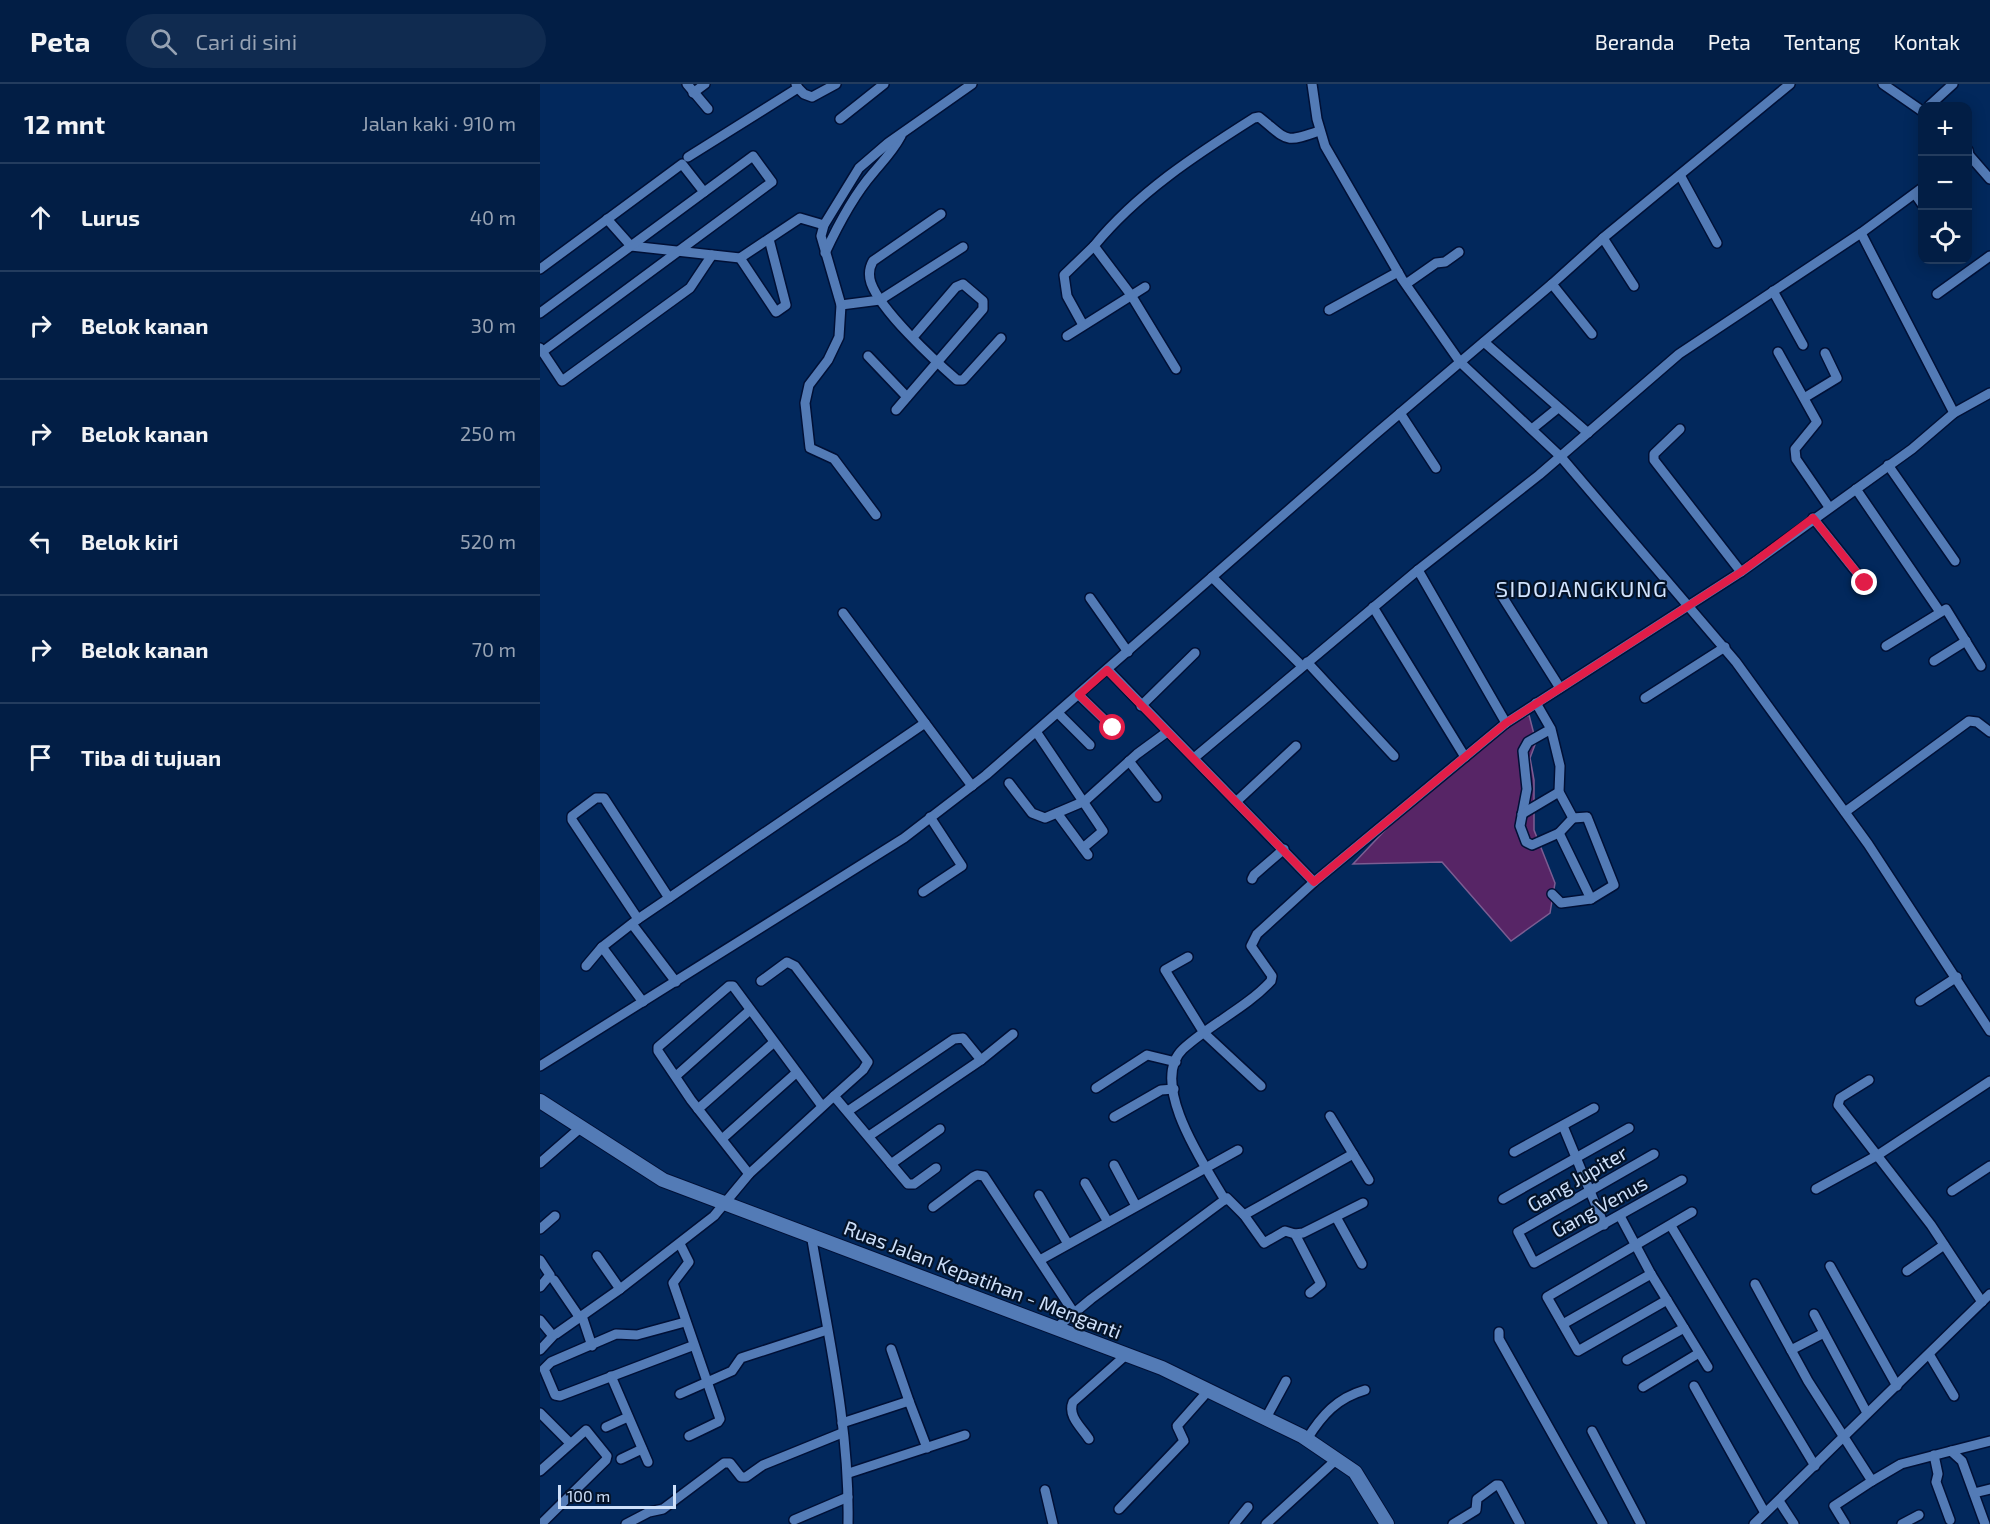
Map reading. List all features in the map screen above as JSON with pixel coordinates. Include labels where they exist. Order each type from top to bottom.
[{"type":"main road","name":"Ruas Jalan Kepatihan - Menganti","points":[[540,1101],[579,1129],[663,1180],[1162,1368],[1266,1418],[1307,1439],[1337,1459],[1361,1480],[1387,1524]]},
{"type":"street","points":[[687,84],[708,109]]},
{"type":"street","points":[[693,93],[705,84]]},
{"type":"street","points":[[687,157],[797,86],[804,94],[812,97],[836,84]]},
{"type":"street","points":[[840,119],[884,84]]},
{"type":"street","points":[[876,515],[834,459],[810,448],[805,403],[809,385],[828,360],[839,337],[841,305],[821,236],[836,201],[845,192],[859,168],[888,143],[902,136],[972,84]]},
{"type":"street","points":[[1312,84],[1319,131],[1325,146],[1398,272],[1460,362],[1561,457],[1725,647],[1845,812],[1990,1030]]},
{"type":"street","points":[[540,1066],[904,838],[972,786],[1037,733],[1212,577],[1552,284],[1603,237],[1790,84]]},
{"type":"street","points":[[1883,84],[1918,108]]},
{"type":"street","points":[[1933,102],[1953,84]]},
{"type":"street","points":[[1083,325],[1067,296],[1064,275],[1094,246],[1118,217],[1173,173],[1254,118],[1259,117],[1282,137],[1289,140],[1319,131]]},
{"type":"street","points":[[825,253],[842,217],[858,197],[872,173],[892,154],[902,136]]},
{"type":"street","points":[[540,313],[753,156],[772,182],[541,350],[562,381],[690,288],[712,255]]},
{"type":"street","points":[[1970,156],[1990,179]]},
{"type":"street","points":[[540,269],[682,164],[704,192]]},
{"type":"street","points":[[1680,175],[1717,243]]},
{"type":"street","points":[[845,192],[858,197]]},
{"type":"street","points":[[1194,758],[1373,607],[1561,457],[1679,354],[1861,233],[1918,192]]},
{"type":"street","points":[[941,214],[873,261],[869,270],[871,283],[880,300],[937,362],[957,380],[963,380],[1001,338]]},
{"type":"street","points":[[607,219],[631,246],[740,258],[800,218],[824,225]]},
{"type":"street","points":[[1861,233],[1954,413]]},
{"type":"street","points":[[1603,237],[1634,286]]},
{"type":"street","points":[[740,258],[776,312],[786,305],[769,239]]},
{"type":"street","points":[[1094,246],[1131,296],[1176,369]]},
{"type":"street","points":[[841,305],[880,300],[963,247]]},
{"type":"street","points":[[1406,284],[1437,263],[1445,262],[1459,252]]},
{"type":"street","points":[[1937,294],[1990,256]]},
{"type":"street","points":[[1972,263],[1975,267]]},
{"type":"street","points":[[1329,310],[1398,272]]},
{"type":"street","points":[[896,410],[982,309],[982,301],[977,294],[963,284],[956,287],[913,337]]},
{"type":"street","points":[[1552,284],[1592,334]]},
{"type":"street","points":[[1067,336],[1144,287]]},
{"type":"street","points":[[1773,291],[1803,345]]},
{"type":"street","points":[[1484,342],[1588,433]]},
{"type":"street","points":[[1778,352],[1817,422],[1795,448],[1795,453],[1829,507]]},
{"type":"street","points":[[1804,398],[1837,378],[1825,353]]},
{"type":"street","points":[[868,356],[907,397]]},
{"type":"street","points":[[1225,1200],[1185,1132],[1175,1103],[1173,1072],[1183,1049],[1271,981],[1272,976],[1251,946],[1253,939],[1314,882],[1506,723],[1741,572],[1856,489],[1954,413],[1990,393]]},
{"type":"street","points":[[1532,429],[1558,408]]},
{"type":"street","points":[[1400,413],[1436,468]]},
{"type":"street","points":[[1680,429],[1654,454],[1654,460],[1741,572]]},
{"type":"street","points":[[1888,465],[1955,561]]},
{"type":"street","points":[[1856,489],[1940,612]]},
{"type":"street","points":[[1813,518],[1865,583]]},
{"type":"street","points":[[1419,570],[1506,723]]},
{"type":"street","points":[[1212,577],[1304,664],[1394,756]]},
{"type":"street","points":[[1500,593],[1560,688]]},
{"type":"street","points":[[1090,598],[1128,652]]},
{"type":"street","points":[[1373,607],[1465,757]]},
{"type":"street","points":[[1886,646],[1946,609],[1981,666]]},
{"type":"street","points":[[843,613],[972,786]]},
{"type":"street","points":[[1934,661],[1966,641]]},
{"type":"street","points":[[1645,698],[1725,647]]},
{"type":"street","points":[[1142,706],[1195,653]]},
{"type":"street","points":[[1107,670],[1314,882]]},
{"type":"street","points":[[1079,695],[1113,728]]},
{"type":"street","points":[[1536,704],[1551,729],[1560,766],[1559,792],[1574,818]]},
{"type":"street","points":[[1058,713],[1090,746]]},
{"type":"street","points":[[1845,812],[1968,721],[1977,722],[1990,732]]},
{"type":"street","points":[[586,966],[602,947],[635,922],[925,723]]},
{"type":"street","points":[[1551,729],[1524,746],[1527,789],[1520,826],[1529,844],[1532,845],[1559,833],[1574,818],[1587,817],[1614,882],[1611,888],[1591,899],[1561,903],[1552,894]]},
{"type":"street","points":[[1009,783],[1037,817],[1045,818],[1082,803],[1129,761],[1167,732]]},
{"type":"street","points":[[1037,733],[1104,833],[1085,852],[1057,813]]},
{"type":"street","points":[[1237,801],[1296,746]]},
{"type":"street","points":[[1129,761],[1156,797]]},
{"type":"street","points":[[1522,814],[1559,792]]},
{"type":"street","points":[[669,898],[604,798],[596,798],[572,816],[572,820],[635,922],[676,982]]},
{"type":"street","points":[[923,892],[962,866],[930,817]]},
{"type":"street","points":[[1559,833],[1591,899]]},
{"type":"street","points":[[1252,879],[1284,849]]},
{"type":"street","points":[[602,947],[643,1002]]},
{"type":"street","points":[[1188,957],[1165,970],[1204,1033],[1262,1086]]},
{"type":"street","points":[[556,1334],[680,1244],[726,1204],[749,1174],[863,1070],[867,1062],[795,966],[787,962],[761,981]]},
{"type":"street","points":[[1920,1001],[1956,977]]},
{"type":"street","points":[[749,1174],[698,1109],[658,1047],[729,986],[737,989],[773,1043],[822,1106]]},
{"type":"street","points":[[676,1077],[750,1010]]},
{"type":"street","points":[[869,1136],[981,1060],[1014,1034]]},
{"type":"street","points":[[848,1111],[954,1039],[963,1038],[981,1060]]},
{"type":"street","points":[[698,1109],[773,1043]]},
{"type":"street","points":[[1096,1088],[1147,1055],[1176,1062]]},
{"type":"street","points":[[722,1139],[796,1073]]},
{"type":"street","points":[[1869,1080],[1840,1098],[1838,1104],[1944,1245],[1982,1302]]},
{"type":"street","points":[[1816,1189],[1878,1155],[1990,1081]]},
{"type":"street","points":[[1114,1117],[1161,1090],[1174,1089]]},
{"type":"street","points":[[834,1096],[910,1185],[936,1168]]},
{"type":"street","points":[[1514,1152],[1594,1108]]},
{"type":"street","points":[[1330,1116],[1369,1179]]},
{"type":"street","points":[[1563,1126],[1604,1225]]},
{"type":"street","points":[[1503,1199],[1629,1128]]},
{"type":"street","points":[[540,1163],[579,1129]]},
{"type":"street","points":[[891,1164],[940,1129]]},
{"type":"street","points":[[1040,1260],[1238,1150]]},
{"type":"street","points":[[1244,1215],[1353,1154]]},
{"type":"street","name":"Gang Jupiter","points":[[1533,1263],[1518,1232],[1653,1154]]},
{"type":"street","points":[[1114,1165],[1136,1206]]},
{"type":"street","points":[[1952,1191],[1990,1166]]},
{"type":"street","points":[[933,1207],[972,1177],[981,1174],[998,1195],[1074,1313]]},
{"type":"street","name":"Gang Venus","points":[[1533,1263],[1682,1180]]},
{"type":"street","points":[[1085,1183],[1108,1222]]},
{"type":"street","points":[[1039,1195],[1068,1244]]},
{"type":"street","points":[[1055,1329],[1225,1200],[1231,1199],[1261,1243],[1285,1231],[1295,1234],[1303,1233],[1363,1203]]},
{"type":"street","points":[[1667,1300],[1578,1351],[1547,1297],[1692,1212]]},
{"type":"street","points":[[540,1229],[555,1216]]},
{"type":"street","points":[[1620,1216],[1651,1274],[1708,1366]]},
{"type":"street","points":[[1336,1217],[1362,1264]]},
{"type":"street","points":[[1671,1226],[1815,1466]]},
{"type":"street","points":[[811,1234],[849,1473],[848,1524]]},
{"type":"street","points":[[1295,1234],[1321,1284],[1310,1293]]},
{"type":"street","points":[[680,1244],[689,1265],[672,1280],[692,1346],[708,1382],[720,1419],[689,1436]]},
{"type":"street","points":[[1907,1271],[1944,1245]]},
{"type":"street","points":[[597,1256],[620,1289]]},
{"type":"street","points":[[540,1260],[550,1275],[540,1287]]},
{"type":"street","points":[[1830,1266],[1897,1386]]},
{"type":"street","points":[[1563,1324],[1651,1274]]},
{"type":"street","points":[[554,1280],[581,1317],[591,1346]]},
{"type":"street","points":[[1755,1284],[1791,1350],[1872,1481]]},
{"type":"street","points":[[1754,1524],[1846,1437],[1867,1413],[1990,1294]]},
{"type":"street","points":[[1814,1314],[1867,1413]]},
{"type":"street","points":[[540,1320],[553,1336],[540,1350]]},
{"type":"street","points":[[685,1322],[637,1335],[616,1334],[544,1367],[555,1395],[560,1396],[692,1346]]},
{"type":"street","points":[[1627,1360],[1684,1328]]},
{"type":"street","points":[[680,1394],[735,1369],[741,1358],[827,1330]]},
{"type":"street","points":[[1499,1332],[1499,1339],[1603,1524]]},
{"type":"street","points":[[1791,1350],[1824,1333]]},
{"type":"street","points":[[891,1349],[927,1448]]},
{"type":"street","points":[[1642,1388],[1698,1353]]},
{"type":"street","points":[[1929,1354],[1954,1396]]},
{"type":"street","points":[[1089,1439],[1071,1413],[1073,1402],[1126,1355]]},
{"type":"street","points":[[611,1376],[648,1462]]},
{"type":"street","points":[[1266,1418],[1286,1381]]},
{"type":"street","points":[[1694,1386],[1766,1513]]},
{"type":"street","points":[[1119,1509],[1184,1441],[1177,1426],[1209,1390]]},
{"type":"street","points":[[1307,1439],[1329,1408],[1365,1390]]},
{"type":"street","points":[[626,1524],[649,1512],[663,1509],[724,1463],[730,1463],[741,1477],[746,1478],[763,1465],[842,1428],[909,1401]]},
{"type":"street","points":[[540,1413],[569,1442]]},
{"type":"street","points":[[606,1427],[628,1417]]},
{"type":"street","points":[[540,1471],[569,1442],[586,1430],[607,1456],[606,1460],[541,1524]]},
{"type":"street","points":[[1592,1431],[1641,1524]]},
{"type":"street","points":[[849,1473],[965,1435]]},
{"type":"street","points":[[1845,1524],[1834,1506],[1901,1464],[1990,1441]]},
{"type":"street","points":[[621,1459],[642,1449]]},
{"type":"street","points":[[1951,1451],[1962,1461],[1985,1524]]},
{"type":"street","points":[[1934,1455],[1938,1474],[1936,1482],[1950,1520]]},
{"type":"street","points":[[1266,1524],[1337,1459]]},
{"type":"street","points":[[1453,1524],[1476,1510],[1477,1499],[1496,1485],[1499,1485],[1520,1524]]},
{"type":"street","points":[[1974,1492],[1990,1489]]},
{"type":"street","points":[[1045,1490],[1053,1524]]},
{"type":"street","points":[[794,1520],[848,1497]]},
{"type":"street","points":[[1779,1501],[1794,1524]]},
{"type":"street","points":[[1234,1524],[1248,1507]]},
{"type":"street","points":[[1902,1524],[1919,1515]]},
{"type":"shaded area","points":[[1529,715],[1536,742],[1530,758],[1534,780],[1534,830],[1555,883],[1550,913],[1511,941],[1442,862],[1353,864],[1409,805],[1494,732]]},
{"type":"district","name":"SIDOJANGKUNG","points":[[1582,588]]},
{"type":"route","points":[[1113,728],[1079,695],[1107,670],[1242,805],[1314,882],[1506,723],[1741,572],[1813,518],[1865,583]]}]
